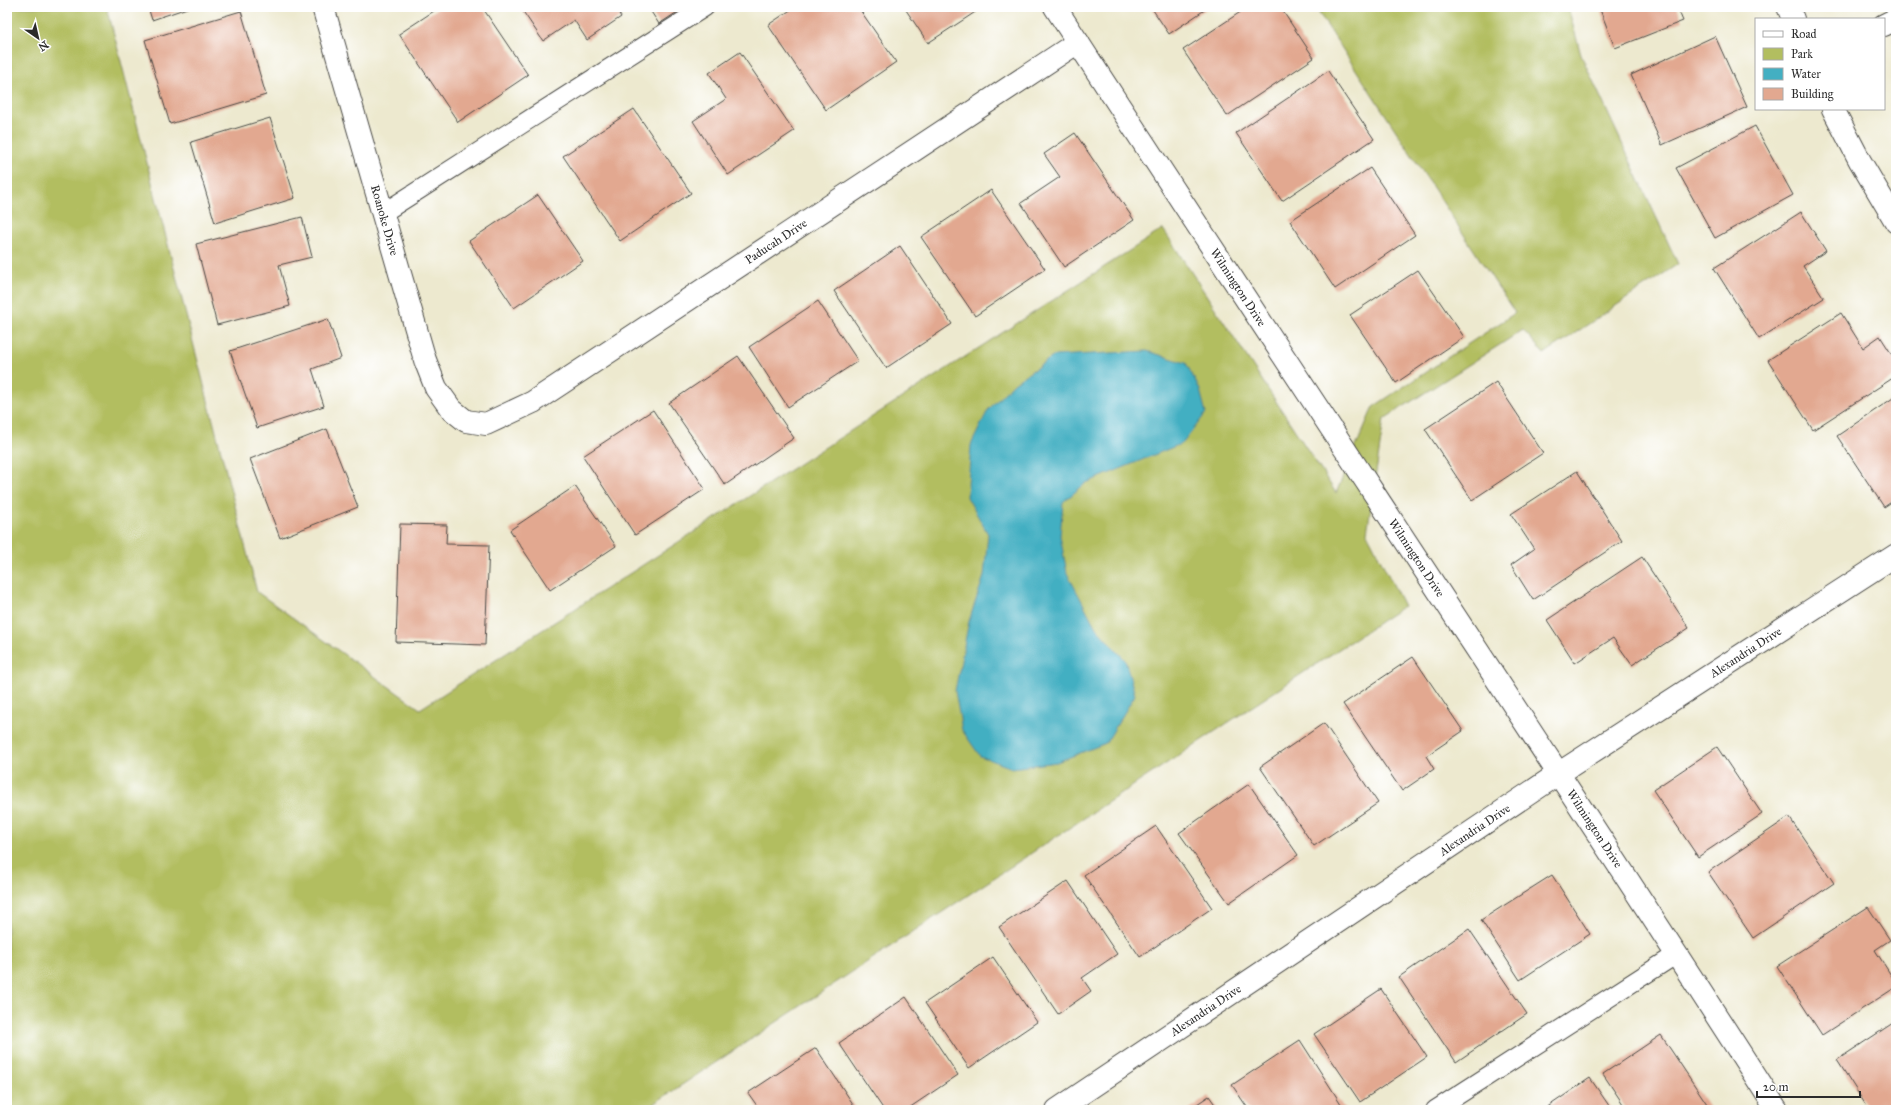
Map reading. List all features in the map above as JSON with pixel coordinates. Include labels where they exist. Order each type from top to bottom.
[{"type":"street","name":"Roanoke Drive","points":[[323,7],[425,360],[436,388],[451,409],[466,422]]},
{"type":"street","name":"Wilmington Drive","points":[[1056,7],[1677,954],[1777,1110]]},
{"type":"street","points":[[1788,7],[1793,18]]},
{"type":"street","points":[[1885,24],[1896,19]]},
{"type":"street","name":"Paducah Drive","points":[[466,422],[486,424],[533,402],[1078,42]]},
{"type":"street","points":[[1834,110],[1860,161],[1896,222]]},
{"type":"street","name":"Alexandria Drive","points":[[1057,1110],[1558,774],[1896,555]]},
{"type":"lane","points":[[383,213],[705,7]]},
{"type":"lane","points":[[1435,1110],[1677,954]]},
{"type":"green space","points":[[7,7],[107,7],[257,592],[420,709],[1163,229],[1336,493],[1373,407],[1515,313],[1315,7],[1568,7],[1581,55],[1678,264],[1544,354],[1523,330],[1384,419],[1367,533],[1404,606],[644,1110],[7,1110]]},
{"type":"water","points":[[1147,351],[1186,363],[1200,390],[1206,413],[1183,443],[1086,483],[1063,502],[1060,536],[1067,573],[1096,628],[1125,660],[1135,695],[1106,743],[1057,762],[1012,768],[980,756],[962,730],[955,691],[969,621],[984,576],[988,534],[967,497],[971,445],[988,410],[1014,383],[1054,356]]},
{"type":"building","points":[[148,7],[190,7],[152,20]]},
{"type":"building","points":[[440,7],[482,7],[528,75],[458,122],[399,34]]},
{"type":"building","points":[[520,7],[615,7],[621,17],[587,40],[574,20],[543,41]]},
{"type":"building","points":[[648,7],[685,7],[659,24]]},
{"type":"building","points":[[795,7],[858,7],[896,62],[826,110],[768,25]]},
{"type":"building","points":[[904,7],[983,7],[928,43]]},
{"type":"building","points":[[1151,7],[1209,7],[1169,34]]},
{"type":"building","points":[[1248,7],[1280,7],[1314,58],[1227,116],[1183,50]]},
{"type":"building","points":[[1599,7],[1677,7],[1683,21],[1615,48]]},
{"type":"building","points":[[241,11],[266,95],[170,124],[145,40]]},
{"type":"building","points":[[1715,36],[1747,107],[1662,145],[1631,75]]},
{"type":"building","points":[[740,52],[794,131],[728,175],[693,121],[726,99],[709,73]]},
{"type":"building","points":[[1328,71],[1374,139],[1282,201],[1236,133]]},
{"type":"building","points":[[634,109],[691,193],[620,241],[563,156]]},
{"type":"building","points":[[270,118],[295,198],[215,223],[191,142]]},
{"type":"building","points":[[1755,126],[1793,195],[1715,238],[1676,168]]},
{"type":"building","points":[[1075,133],[1134,220],[1064,267],[1021,203],[1060,177],[1044,154]]},
{"type":"building","points":[[1370,168],[1415,235],[1335,289],[1290,221]]},
{"type":"building","points":[[991,190],[1045,269],[975,316],[921,237]]},
{"type":"building","points":[[538,195],[583,261],[514,308],[469,241]]},
{"type":"building","points":[[1801,212],[1826,251],[1803,266],[1824,298],[1759,339],[1714,268]]},
{"type":"building","points":[[302,217],[312,257],[279,265],[290,306],[217,325],[196,244]]},
{"type":"building","points":[[900,246],[952,324],[886,368],[834,291]]},
{"type":"building","points":[[1418,270],[1464,337],[1396,383],[1350,315]]},
{"type":"building","points":[[818,301],[858,361],[788,407],[749,347]]},
{"type":"building","points":[[1841,313],[1863,348],[1880,336],[1896,361],[1896,376],[1813,430],[1768,360]]},
{"type":"building","points":[[328,319],[341,358],[312,369],[324,406],[257,428],[230,351]]},
{"type":"building","points":[[738,356],[794,438],[725,485],[669,403]]},
{"type":"building","points":[[1496,382],[1543,453],[1472,500],[1425,429]]},
{"type":"building","points":[[1896,396],[1896,499],[1884,507],[1837,436]]},
{"type":"building","points":[[653,410],[705,489],[635,535],[583,456]]},
{"type":"building","points":[[327,429],[358,507],[280,538],[250,459]]},
{"type":"building","points":[[1577,471],[1622,541],[1533,600],[1511,565],[1534,549],[1511,514]]},
{"type":"building","points":[[575,486],[616,546],[550,590],[510,530]]},
{"type":"building","points":[[400,524],[447,525],[446,544],[489,545],[485,645],[396,642]]},
{"type":"building","points":[[1642,557],[1689,628],[1632,665],[1613,638],[1575,663],[1547,620]]},
{"type":"building","points":[[1413,657],[1463,731],[1426,756],[1434,769],[1402,791],[1343,704]]},
{"type":"building","points":[[1324,723],[1378,803],[1314,846],[1260,767]]},
{"type":"building","points":[[1717,747],[1762,814],[1698,857],[1653,790]]},
{"type":"building","points":[[1249,784],[1298,855],[1229,903],[1179,833]]},
{"type":"building","points":[[1789,817],[1834,883],[1753,938],[1708,872]]},
{"type":"building","points":[[1156,826],[1212,908],[1140,957],[1084,875]]},
{"type":"building","points":[[1552,875],[1590,934],[1520,980],[1481,920]]},
{"type":"building","points":[[1068,881],[1117,954],[1082,978],[1091,991],[1058,1014],[999,927]]},
{"type":"building","points":[[1868,907],[1890,940],[1875,950],[1896,983],[1896,987],[1822,1035],[1777,966]]},
{"type":"building","points":[[1469,929],[1527,1014],[1456,1062],[1399,977]]},
{"type":"building","points":[[993,957],[1037,1022],[969,1068],[925,1003]]},
{"type":"building","points":[[1381,989],[1427,1057],[1360,1102],[1314,1034]]},
{"type":"building","points":[[906,997],[958,1075],[906,1110],[884,1110],[839,1043]]},
{"type":"building","points":[[1896,1021],[1896,1110],[1869,1110],[1837,1060]]},
{"type":"building","points":[[1661,1035],[1711,1110],[1627,1110],[1603,1074]]},
{"type":"building","points":[[1300,1040],[1345,1110],[1249,1110],[1232,1085]]},
{"type":"building","points":[[816,1048],[857,1110],[760,1110],[748,1093]]},
{"type":"building","points":[[1590,1078],[1612,1110],[1543,1110]]},
{"type":"building","points":[[1209,1096],[1219,1110],[1188,1110]]}]
